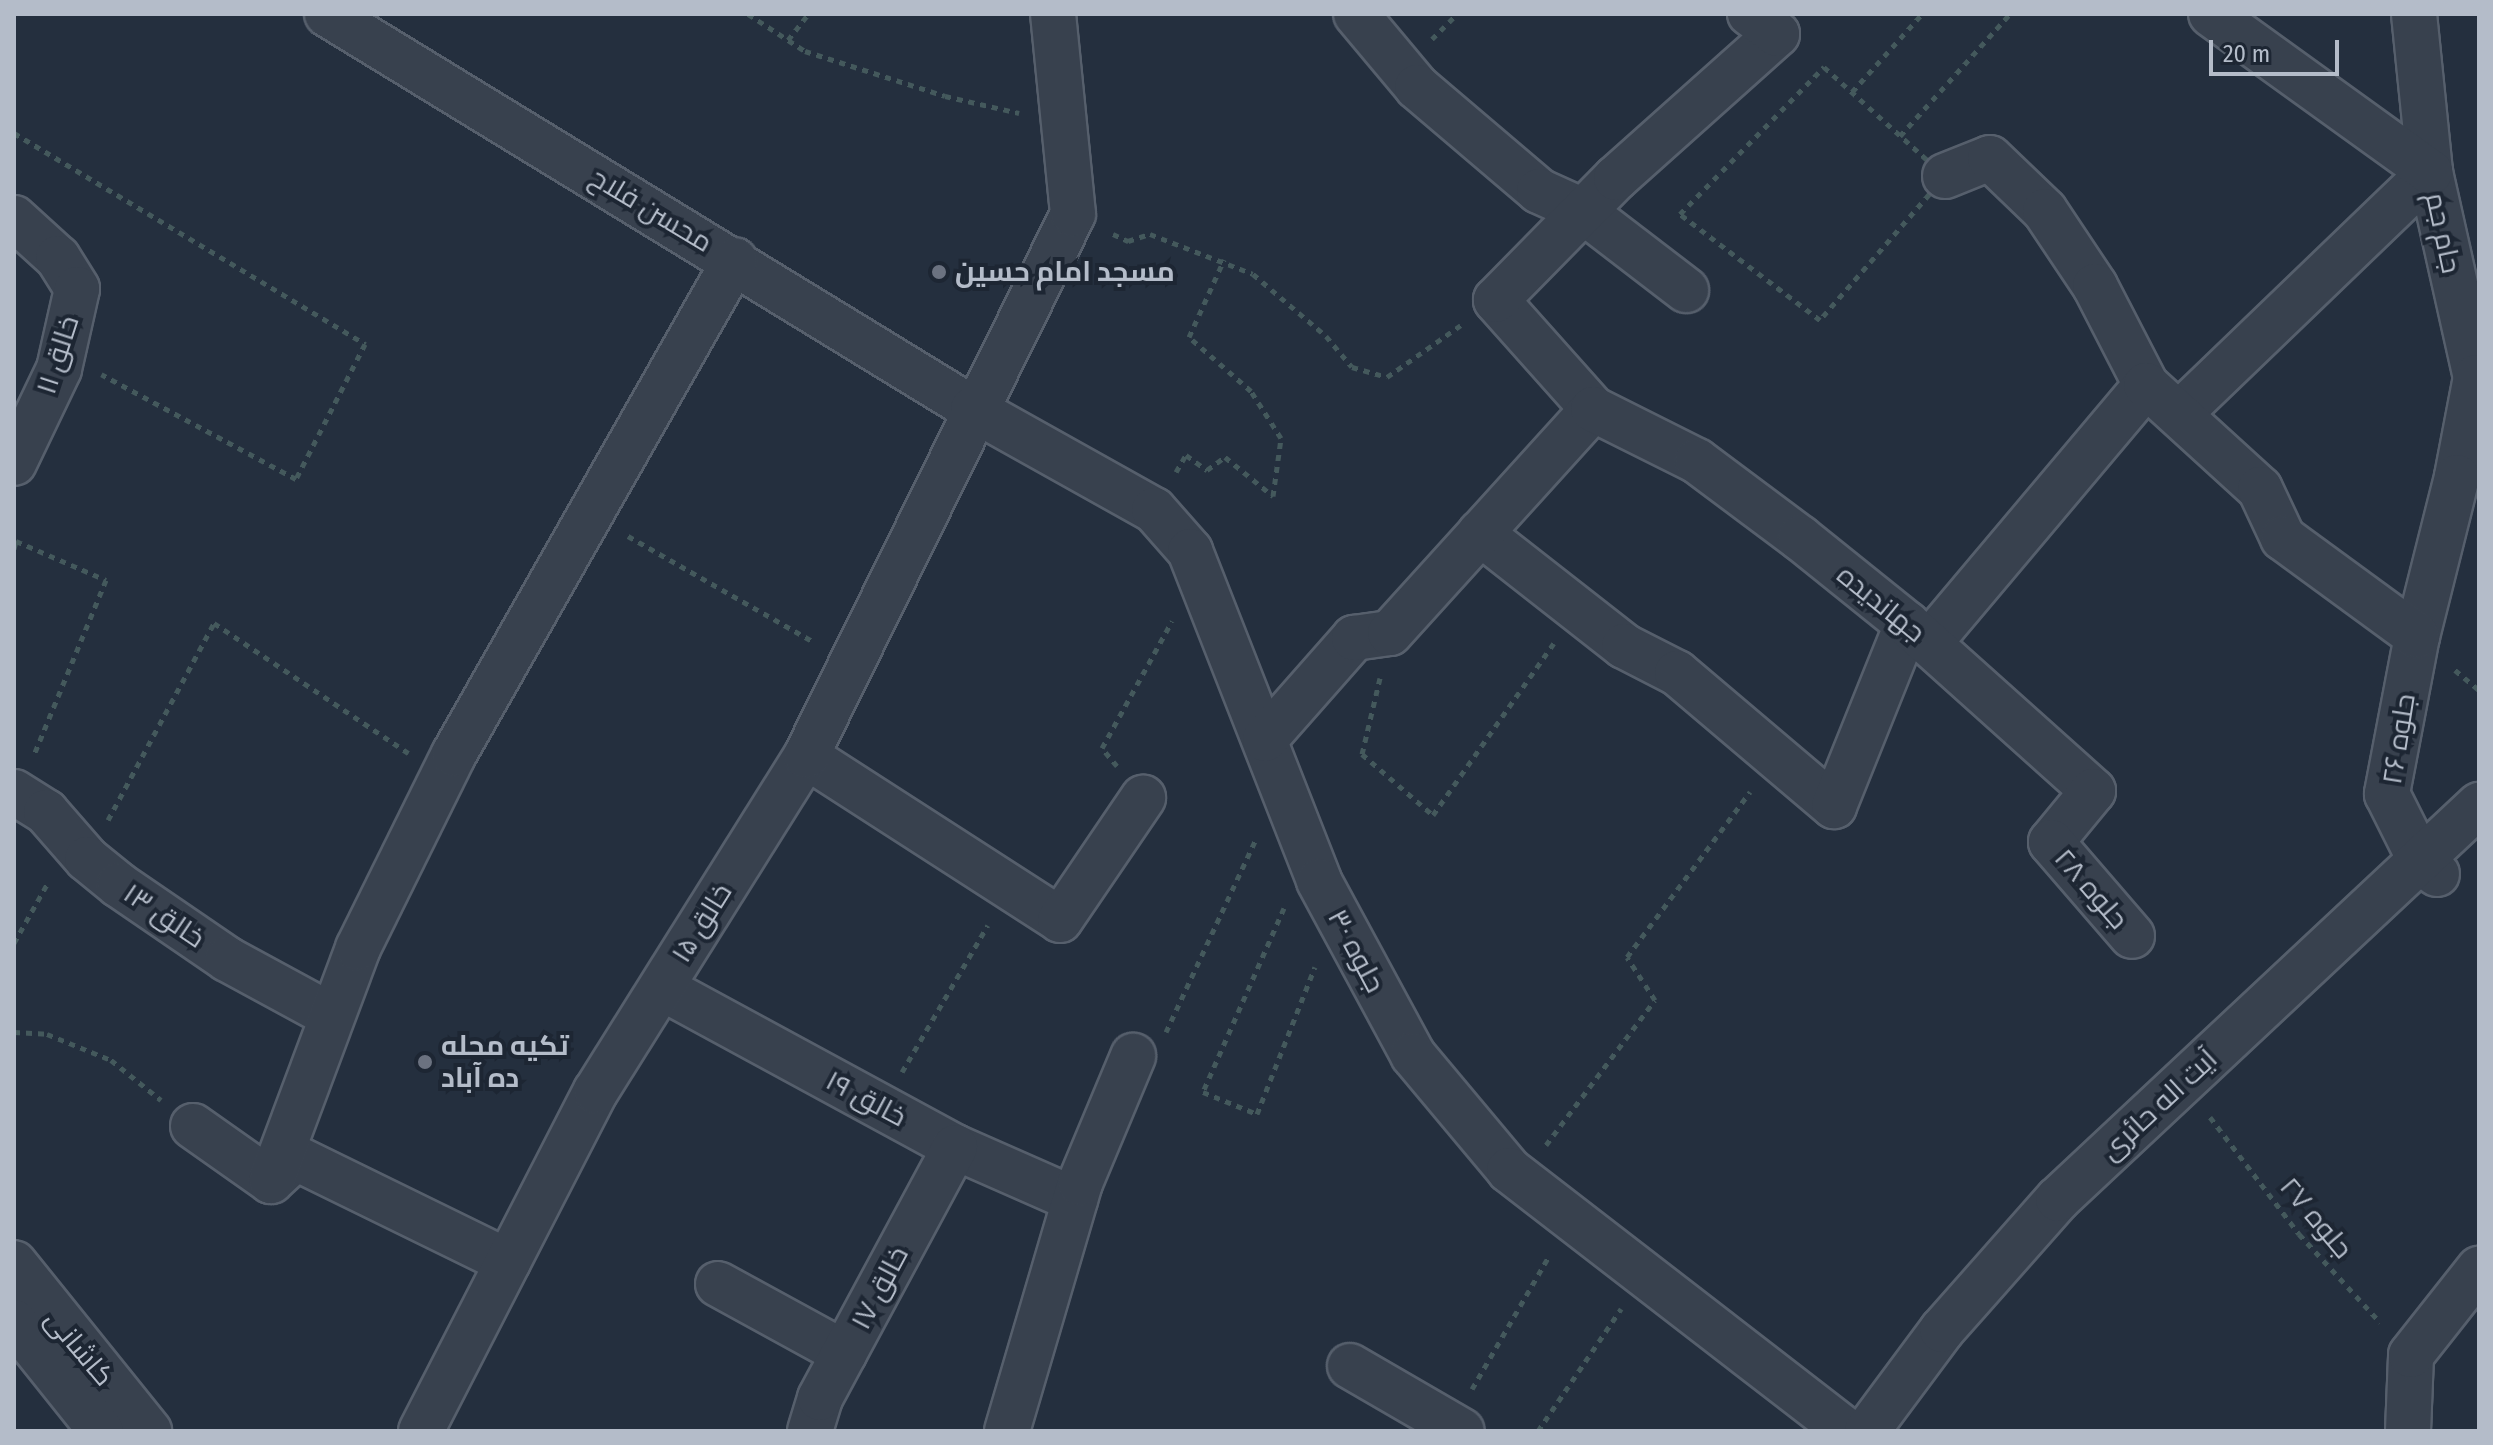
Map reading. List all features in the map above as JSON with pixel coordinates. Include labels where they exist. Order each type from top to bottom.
[{"type":"street","name":"محسن فلاح","points":[[327,14],[735,260],[973,409]]},
{"type":"street","points":[[1053,14],[1061,122],[1073,214]]},
{"type":"street","points":[[1356,14],[1417,87],[1539,191],[1583,211],[1686,290]]},
{"type":"street","points":[[2181,412],[2430,172],[2211,14]]},
{"type":"street","name":"جام جم","points":[[2414,14],[2430,172],[2476,377],[2457,477],[2417,636]]},
{"type":"street","points":[[1496,300],[1763,24]]},
{"type":"street","points":[[1945,176],[1990,158],[2045,211],[2095,286],[2146,385],[2181,412],[2260,489],[2283,538],[2417,636]]},
{"type":"street","name":"خالق ۱۵","points":[[421,1431],[596,1091],[806,756],[854,664],[973,409],[1073,214]]},
{"type":"street","name":"خالق ۱۱","points":[[14,218],[58,258],[77,289],[62,353],[14,463]]},
{"type":"street","points":[[271,1181],[358,948],[443,776],[735,260]]},
{"type":"street","name":"جهاندیده","points":[[1496,300],[1593,409],[1697,461],[1918,633],[2093,791],[2051,842]]},
{"type":"street","points":[[1480,533],[1624,646],[1677,673],[1834,806],[1918,633],[2146,385]]},
{"type":"street","name":"جلوه ۳۰","points":[[973,409],[1154,510],[1190,551],[1308,854],[1336,914],[1413,1055],[1521,1179],[1847,1431]]},
{"type":"street","points":[[1265,739],[1354,638],[1390,633],[1593,409]]},
{"type":"street","name":"جلوه ۲۶","points":[[2417,636],[2387,794],[2429,868]]},
{"type":"street","points":[[806,756],[1011,885],[1060,920],[1143,798]]},
{"type":"street","name":"خالق ۱۳","points":[[16,793],[80,849],[227,959],[332,1016]]},
{"type":"street","name":"آیت اله حائری","points":[[1893,1431],[1963,1339],[2082,1206],[2197,1100],[2429,868],[2479,805]]},
{"type":"street","name":"آیت اله حائری","points":[[1867,1431],[1942,1330],[2058,1199],[2429,868],[2479,835]]},
{"type":"street","name":"جلوه ۲۸","points":[[2051,842],[2132,936]]},
{"type":"street","name":"خالق ۱۹","points":[[662,988],[955,1147],[1077,1192]]},
{"type":"street","points":[[1007,1431],[1077,1192],[1133,1056]]},
{"type":"street","points":[[193,1126],[271,1181]]},
{"type":"street","name":"خالق ۱۷","points":[[810,1431],[844,1353],[955,1147]]},
{"type":"street","points":[[271,1181],[296,1158],[508,1262]]},
{"type":"street","name":"کاشانی","points":[[14,1263],[149,1431]]},
{"type":"street","points":[[2408,1431],[2411,1355],[2479,1269]]},
{"type":"street","points":[[718,1284],[844,1353]]},
{"type":"street","name":"کاشانی","points":[[14,1322],[101,1431]]},
{"type":"street","points":[[1350,1366],[1457,1428]]},
{"type":"path","points":[[748,14],[805,51],[945,96],[1061,122]]},
{"type":"path","points":[[788,40],[808,14]]},
{"type":"path","points":[[1852,92],[1922,14]]},
{"type":"path","points":[[1900,136],[2010,14]]},
{"type":"path","points":[[1824,67],[1852,92],[1945,176],[1820,320],[1680,214],[1824,67]]},
{"type":"path","points":[[14,133],[365,344],[296,479],[62,353]]},
{"type":"path","points":[[1073,214],[1128,241],[1150,234],[1224,260],[1253,274],[1326,336],[1352,367],[1387,377],[1496,300]]},
{"type":"path","points":[[1154,510],[1186,455],[1207,470],[1225,457],[1273,496],[1281,438],[1251,391],[1189,337],[1224,260]]},
{"type":"path","points":[[589,514],[854,664]]},
{"type":"path","points":[[14,549],[16,541],[106,580],[16,793]]},
{"type":"path","points":[[1143,798],[1102,748],[1118,727],[1141,670],[1166,628],[1203,582]]},
{"type":"path","points":[[1390,633],[1362,754],[1433,815],[1578,610]]},
{"type":"path","points":[[14,943],[80,849],[214,623],[443,776]]},
{"type":"path","points":[[1521,1179],[1655,1000],[1627,957],[1777,756]]},
{"type":"path","points":[[1133,1056],[1154,1057],[1282,785]]},
{"type":"path","points":[[1308,854],[1203,1092],[1257,1114],[1336,914]]},
{"type":"path","points":[[881,1107],[1011,885]]},
{"type":"path","points":[[14,1032],[47,1034],[111,1060],[193,1126]]},
{"type":"path","name":"جلوه ۲۷","points":[[2197,1100],[2299,1234],[2411,1355]]},
{"type":"path","points":[[1457,1428],[1570,1218]]},
{"type":"path","points":[[1538,1431],[1644,1275]]},
{"type":"place","name":"مسجد امام حسین","points":[[939,272]]},
{"type":"place","name":"تکیه محله ده آباد","points":[[425,1062]]}]
